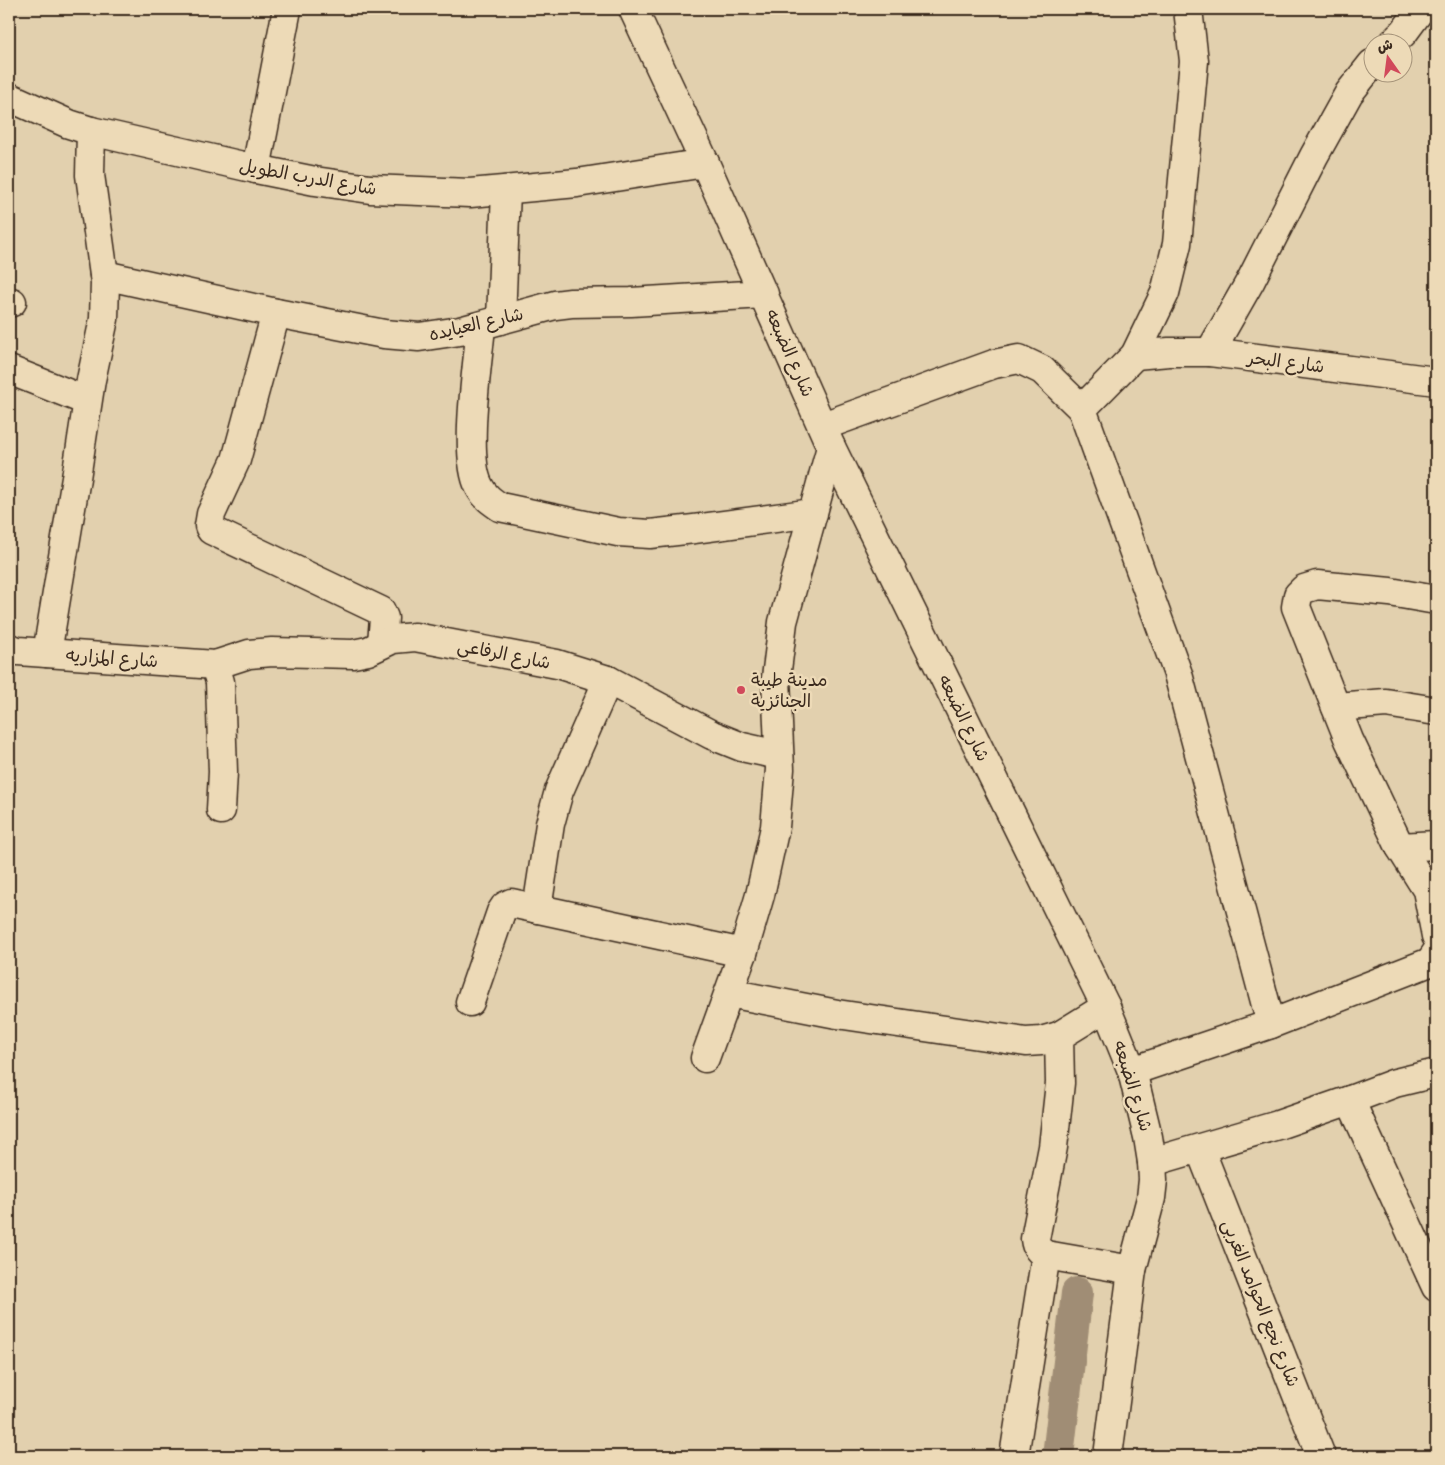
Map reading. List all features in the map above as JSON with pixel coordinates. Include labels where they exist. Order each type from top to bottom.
[{"type":"street","points":[[256,169],[287,9]]},
{"type":"street","name":"شارع الضبعه","points":[[633,9],[706,163],[827,437],[1106,1007],[1132,1072],[1148,1137],[1152,1162],[1152,1198],[1132,1270],[1108,1456]]},
{"type":"street","points":[[1404,32],[1422,9]]},
{"type":"street","points":[[1082,409],[1135,355],[1165,293],[1177,244],[1194,61],[1182,11]]},
{"type":"street","points":[[1210,352],[1251,280],[1314,156],[1349,93],[1362,77]]},
{"type":"street","name":"شارع الدرب الطويل","points":[[9,98],[69,124],[91,131],[315,182],[370,189],[470,193],[577,184],[706,163]]},
{"type":"street","points":[[47,653],[88,401],[104,319],[106,282],[90,175],[91,131]]},
{"type":"street","points":[[506,190],[491,323],[472,431],[472,458],[478,484],[487,499],[500,507],[618,532],[650,534],[694,530],[813,513]]},
{"type":"street","name":"شارع العيايده","points":[[104,275],[384,334],[420,337],[460,331],[555,305],[764,294]]},
{"type":"street","points":[[276,312],[236,460],[210,514],[209,526],[211,530],[380,611],[384,618],[382,643]]},
{"type":"street","name":"شارع البحر","points":[[1135,355],[1168,352],[1210,352],[1436,381]]},
{"type":"street","points":[[705,1058],[743,953],[760,895],[775,827],[780,769],[776,678],[783,622],[813,513],[827,437],[994,364],[1019,359],[1042,370],[1082,409],[1178,674],[1271,1024]]},
{"type":"street","points":[[9,370],[88,401]]},
{"type":"street","points":[[1436,600],[1390,592],[1317,584],[1304,589],[1298,595],[1296,607],[1349,740],[1400,847],[1427,890],[1436,936]]},
{"type":"street","name":"شارع الرفاعى","points":[[216,665],[249,654],[272,652],[353,654],[368,651],[393,639],[415,637],[557,664],[608,680],[712,735],[742,747],[779,755]]},
{"type":"street","name":"شارع المزاريه","points":[[9,648],[18,651],[216,665]]},
{"type":"street","points":[[216,665],[220,682],[223,772],[220,810]]},
{"type":"street","points":[[537,909],[550,824],[559,791],[608,680]]},
{"type":"street","points":[[1336,707],[1386,703],[1436,711]]},
{"type":"street","points":[[1400,847],[1436,845]]},
{"type":"street","points":[[470,1002],[501,912],[505,906],[511,903],[743,953]]},
{"type":"street","points":[[1132,1072],[1271,1024],[1430,962],[1436,953]]},
{"type":"street","points":[[729,993],[837,1014],[1026,1042],[1041,1041],[1059,1036],[1106,1007]]},
{"type":"street","points":[[1059,1036],[1060,1083],[1053,1147],[1035,1239],[1036,1246],[1040,1252],[1046,1255],[1132,1270]]},
{"type":"street","points":[[1152,1162],[1200,1149],[1350,1100],[1395,1083],[1436,1073]]},
{"type":"street","points":[[1350,1100],[1436,1287]]},
{"type":"street","name":"شارع نجع الحوامد الغربى","points":[[1200,1149],[1321,1456]]},
{"type":"street","points":[[1014,1456],[1046,1255]]},
{"type":"waterway","points":[[1058,1456],[1077,1293]]},
{"type":"place","name":"مدينة طيبة الجنائزية","points":[[741,690]]}]
